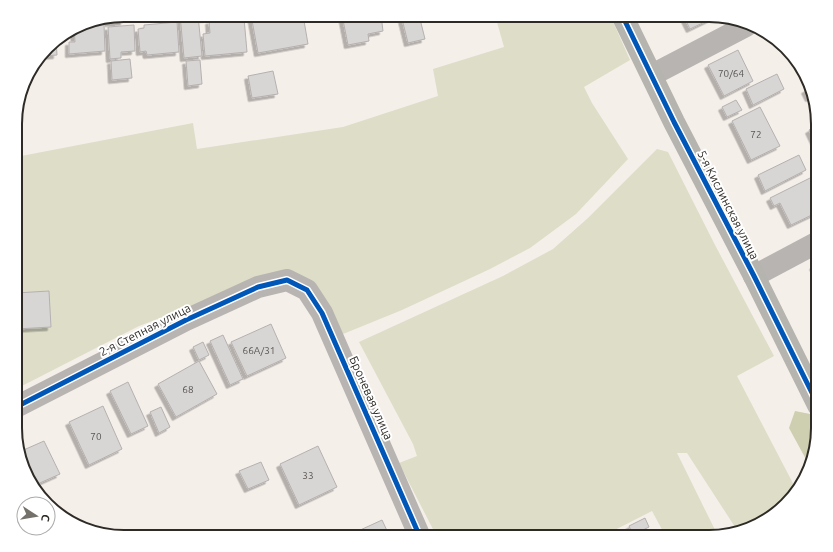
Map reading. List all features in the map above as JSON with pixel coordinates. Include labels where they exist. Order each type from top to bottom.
[{"type":"street","name":"5-я Кислинская улица","points":[[626,22],[674,122],[811,390]]},
{"type":"street","points":[[652,75],[743,27]]},
{"type":"street","points":[[754,276],[811,246]]},
{"type":"street","name":"2-я Степная улица","points":[[22,404],[186,320],[258,287],[287,280]]},
{"type":"street","name":"Броневая улица","points":[[287,280],[307,290],[322,313],[417,530]]},
{"type":"green space","points":[[497,22],[613,22],[630,60],[584,87],[592,103],[628,159],[576,214],[530,248],[490,269],[402,310],[343,334],[316,288],[239,288],[139,326],[22,386],[22,156],[193,123],[197,149],[343,127],[438,96],[433,69],[504,47]]},
{"type":"green space","points":[[657,149],[668,152],[774,356],[737,376],[794,485],[771,509],[760,516],[735,527],[687,453],[677,453],[715,530],[662,530],[652,511],[615,530],[433,530],[399,463],[417,456],[413,444],[359,342],[503,276],[553,249],[588,218]]},
{"type":"green space","points":[[795,411],[810,414],[811,435],[806,460],[789,428]]},
{"type":"building","points":[[177,22],[179,52],[147,55],[146,51],[140,52],[138,29],[144,28],[144,25]]},
{"type":"building","points":[[181,22],[199,22],[202,56],[184,58]]},
{"type":"building","points":[[209,22],[244,22],[247,52],[205,56],[203,34],[210,33]]},
{"type":"building","points":[[252,22],[304,22],[308,44],[258,53]]},
{"type":"building","points":[[343,22],[382,22],[383,31],[368,34],[369,41],[348,45]]},
{"type":"building","points":[[403,22],[421,22],[425,39],[408,43]]},
{"type":"building","points":[[686,22],[705,22],[690,29]]},
{"type":"building","points":[[103,24],[105,51],[69,54],[69,42],[75,42],[75,35],[91,27]]},
{"type":"building","points":[[134,25],[135,51],[121,52],[121,58],[110,59],[108,27]]},
{"type":"building","points":[[57,47],[57,55],[48,56]]},
{"type":"building","points":[[738,50],[753,81],[724,96],[708,65]]},
{"type":"building","points":[[130,59],[132,78],[112,80],[111,61]]},
{"type":"building","points":[[200,60],[202,84],[188,86],[186,61]]},
{"type":"building","points":[[273,71],[278,94],[252,98],[248,76]]},
{"type":"building","points":[[777,74],[784,89],[753,105],[746,89]]},
{"type":"building","points":[[736,100],[742,110],[727,117],[722,107]]},
{"type":"building","points":[[760,107],[780,146],[751,160],[732,121]]},
{"type":"building","points":[[799,155],[806,170],[765,191],[758,175]]},
{"type":"building","points":[[811,178],[811,215],[791,225],[780,203],[774,206],[770,198]]},
{"type":"building","points":[[49,291],[51,327],[22,329],[22,293]]},
{"type":"building","points":[[271,324],[286,358],[247,376],[231,342]]},
{"type":"building","points":[[223,335],[243,379],[230,385],[210,341]]},
{"type":"building","points":[[203,342],[209,355],[199,360],[193,347]]},
{"type":"building","points":[[199,361],[217,394],[176,417],[158,384]]},
{"type":"building","points":[[128,382],[148,426],[131,434],[110,391]]},
{"type":"building","points":[[103,406],[122,449],[89,465],[69,422]]},
{"type":"building","points":[[161,407],[170,427],[159,433],[150,412]]},
{"type":"building","points":[[44,441],[60,474],[39,483],[27,461],[24,450]]},
{"type":"building","points":[[318,446],[337,487],[299,505],[280,464]]},
{"type":"building","points":[[261,462],[269,480],[248,489],[239,471]]},
{"type":"building","points":[[645,518],[649,527],[643,530],[631,530],[629,526]]},
{"type":"building","points":[[382,520],[387,530],[360,530]]},
{"type":"cycle path","points":[[625,22],[674,122],[754,276],[811,391]]},
{"type":"cycle path","points":[[22,404],[186,320],[258,287],[287,280],[307,290],[322,313],[417,530]]}]
